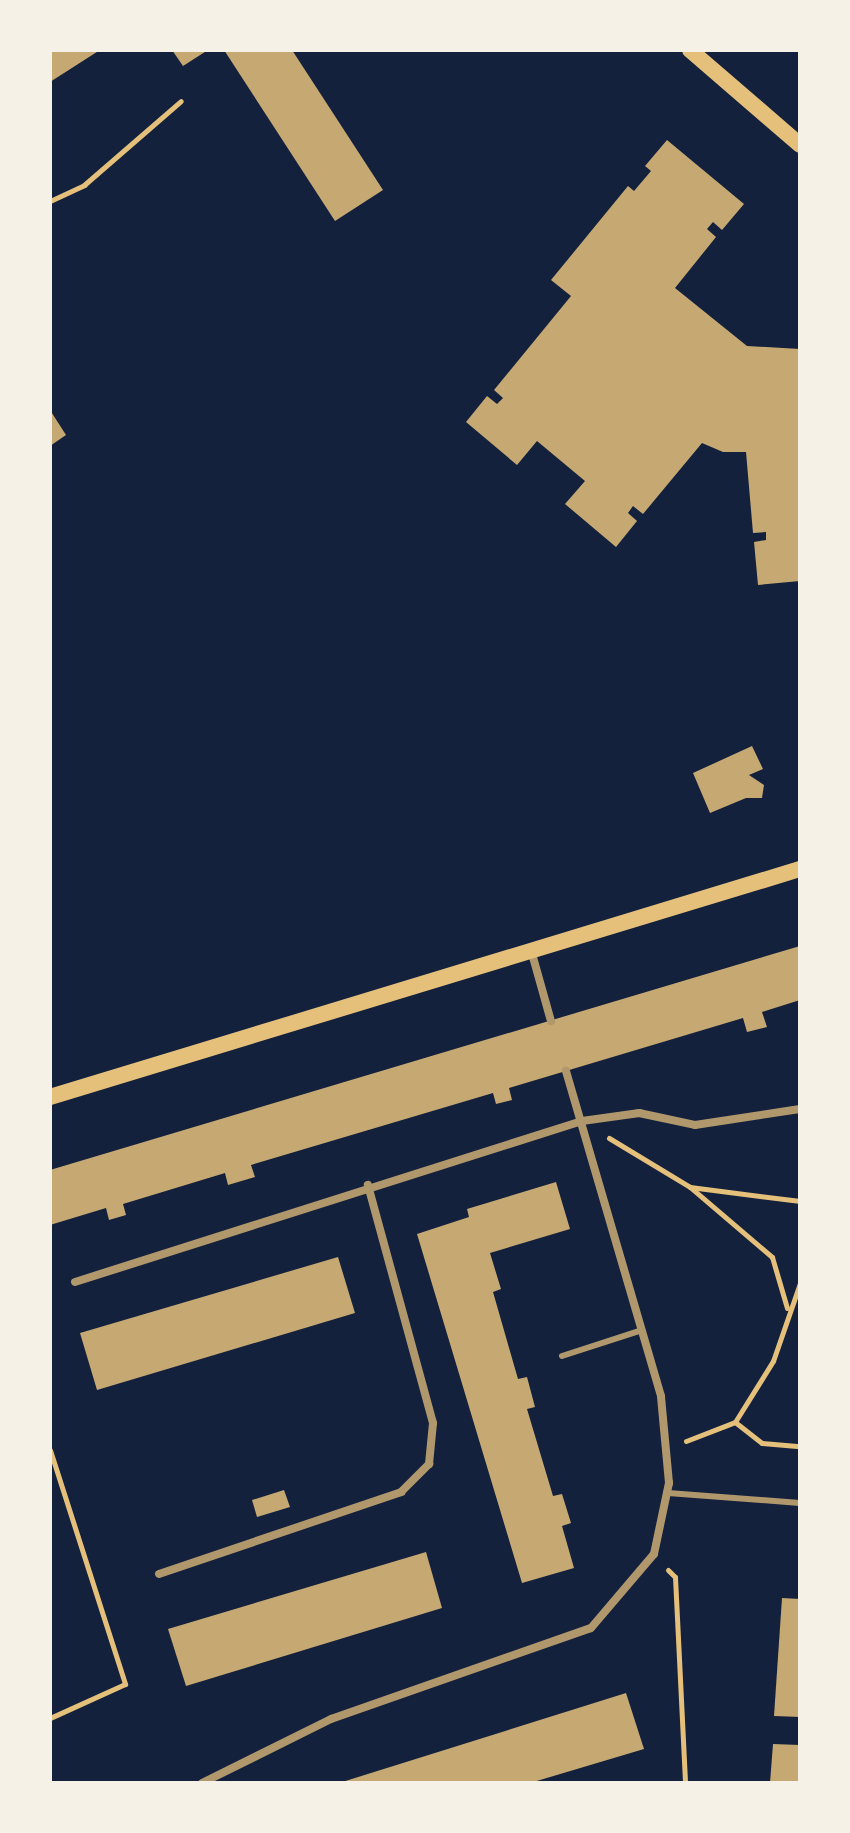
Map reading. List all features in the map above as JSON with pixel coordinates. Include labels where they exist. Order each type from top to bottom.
[{"type":"main road","points":[[689,51],[800,145]]},
{"type":"main road","points":[[50,1097],[800,869]]},
{"type":"street","points":[[531,950],[551,1021]]},
{"type":"street","points":[[202,1783],[331,1719],[591,1628],[654,1554],[668,1493],[668,1449],[661,1396],[566,1071]]},
{"type":"street","points":[[75,1282],[368,1185],[582,1121],[639,1113],[695,1125],[800,1109]]},
{"type":"street","points":[[159,1574],[401,1492],[429,1464],[433,1423],[368,1185]]},
{"type":"lane","points":[[562,1356],[642,1330]]},
{"type":"lane","points":[[668,1493],[800,1503]]},
{"type":"path","points":[[50,201],[84,185],[181,101]]},
{"type":"path","points":[[582,1121],[690,1187],[772,1257],[787,1308]]},
{"type":"path","points":[[690,1187],[800,1201]]},
{"type":"path","points":[[668,1449],[735,1422],[773,1361],[787,1308],[800,1283]]},
{"type":"path","points":[[735,1422],[762,1443],[800,1446]]},
{"type":"path","points":[[50,1450],[125,1684],[50,1718]]},
{"type":"path","points":[[654,1554],[675,1577],[685,1783]]},
{"type":"building","points":[[50,50],[100,50],[50,82]]},
{"type":"building","points":[[172,50],[208,50],[183,66]]},
{"type":"building","points":[[224,50],[292,50],[383,190],[335,221]]},
{"type":"building","points":[[667,140],[744,204],[722,230],[713,222],[707,229],[716,237],[675,288],[747,346],[800,349],[800,581],[758,585],[754,542],[766,540],[766,532],[753,533],[746,452],[723,452],[702,443],[643,514],[633,506],[628,513],[637,521],[616,547],[565,504],[585,481],[537,441],[517,465],[466,422],[487,396],[497,404],[503,398],[494,390],[571,296],[551,280],[628,186],[634,191],[651,171],[645,166]]},
{"type":"building","points":[[50,410],[66,435],[50,446]]},
{"type":"building","points":[[752,746],[763,769],[749,775],[764,785],[762,798],[746,798],[710,813],[693,773]]},
{"type":"building","points":[[800,946],[800,1000],[762,1012],[767,1027],[747,1032],[743,1018],[509,1088],[512,1100],[496,1104],[493,1093],[251,1165],[255,1177],[228,1185],[225,1173],[123,1204],[126,1215],[109,1220],[106,1208],[50,1225],[50,1170]]},
{"type":"building","points":[[556,1182],[570,1229],[490,1253],[501,1289],[493,1292],[518,1379],[527,1377],[535,1407],[527,1409],[553,1496],[562,1494],[571,1523],[562,1526],[574,1568],[522,1583],[417,1234],[469,1217],[467,1209]]},
{"type":"building","points":[[338,1257],[355,1313],[97,1390],[80,1333]]},
{"type":"building","points":[[284,1490],[290,1507],[257,1517],[252,1500]]},
{"type":"building","points":[[426,1552],[442,1608],[186,1686],[168,1629]]},
{"type":"building","points":[[782,1598],[800,1599],[800,1717],[774,1716]]},
{"type":"building","points":[[626,1693],[644,1749],[530,1783],[339,1783]]},
{"type":"building","points":[[773,1744],[800,1745],[800,1783],[770,1783]]}]
